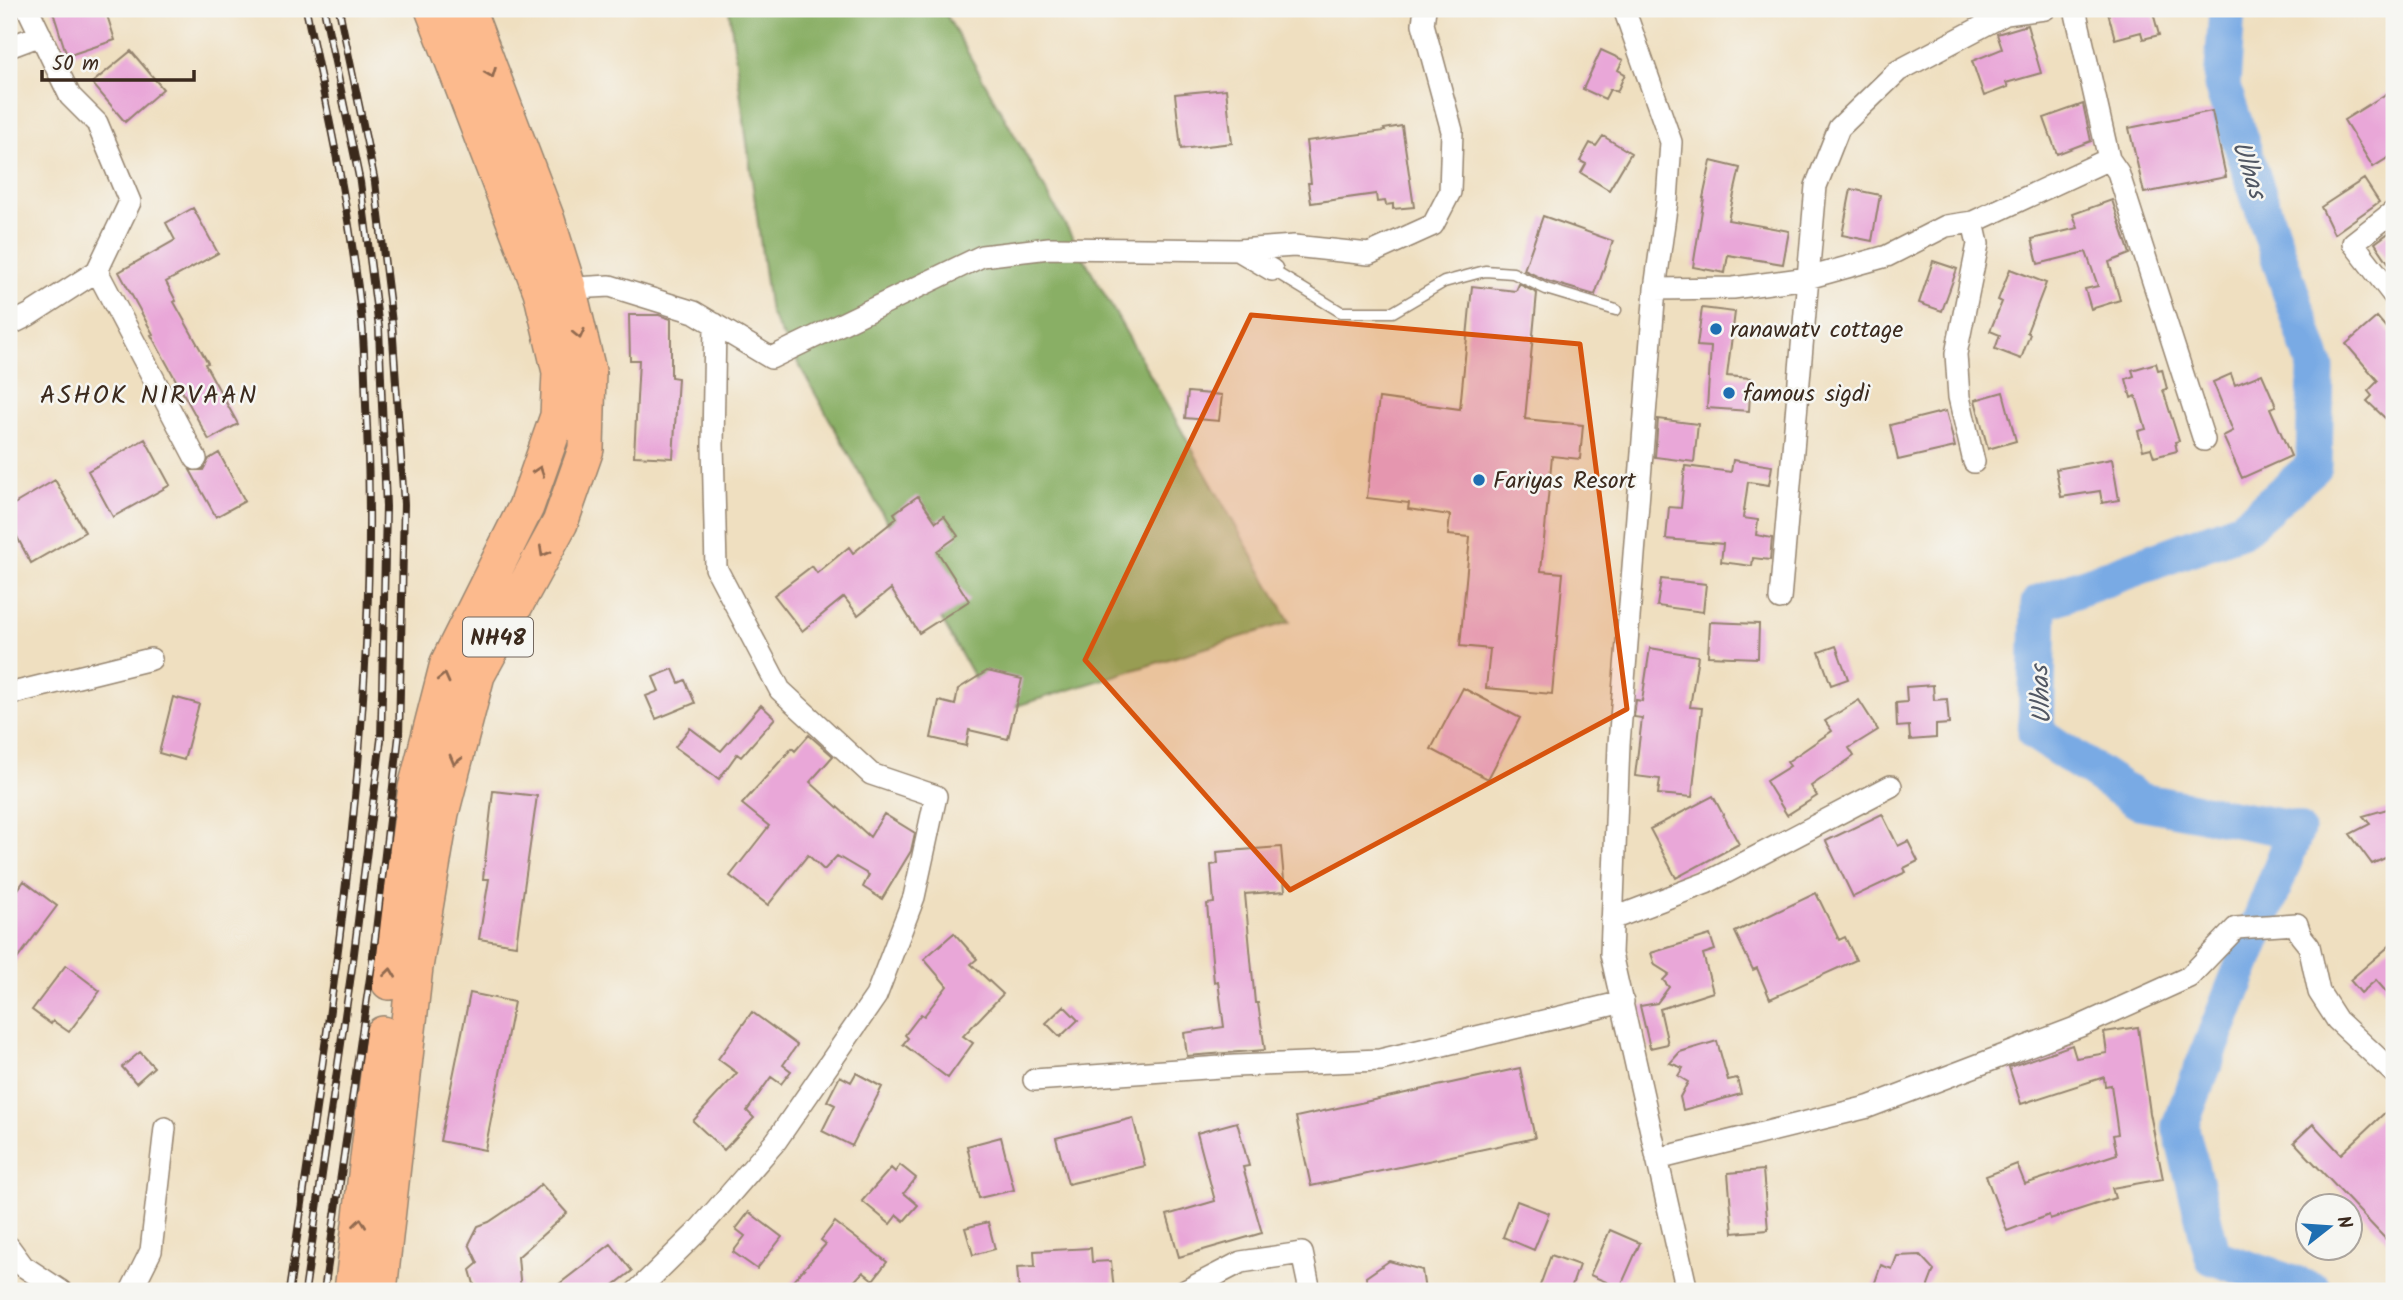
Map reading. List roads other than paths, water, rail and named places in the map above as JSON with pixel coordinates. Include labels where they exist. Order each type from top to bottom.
[{"type":"highway","name":"NH48","points":[[379,1291],[415,967],[441,813],[477,675],[559,523],[586,449],[588,371],[433,9]]},
{"type":"highway","name":"NH48","points":[[352,1291],[392,958],[416,788],[448,663],[526,507],[558,416],[560,372],[555,289],[546,217],[467,9]]},
{"type":"street","points":[[9,325],[97,271],[130,202],[97,123],[70,96],[28,9]]},
{"type":"street","points":[[555,289],[610,286],[694,312],[771,358],[982,256],[1049,248],[1238,250],[1294,246],[1369,254],[1433,225],[1450,192],[1452,131],[1423,24],[1425,9]]},
{"type":"street","points":[[1623,9],[1671,142],[1667,201],[1655,289],[1619,744],[1611,954],[1687,1291]]},
{"type":"street","points":[[1780,599],[1816,186],[1839,128],[1899,71],[2006,15],[2045,9]]},
{"type":"street","points":[[2075,9],[2109,159],[2118,172],[2204,440]]},
{"type":"street","points":[[9,47],[41,35]]},
{"type":"street","points":[[1655,289],[1733,288],[1808,278],[1887,256],[1946,226],[1973,222],[2109,159]]},
{"type":"street","points":[[2394,211],[2353,243],[2394,296]]},
{"type":"street","points":[[1973,222],[1978,244],[1956,354],[1959,397],[1974,462]]},
{"type":"street","points":[[1238,250],[1272,270]]},
{"type":"street","points":[[97,271],[197,459]]},
{"type":"street","points":[[638,1291],[697,1232],[776,1141],[876,996],[914,897],[936,796],[871,774],[780,690],[716,568],[713,445],[715,324]]},
{"type":"street","points":[[9,694],[151,659]]},
{"type":"street","points":[[1612,919],[1706,883],[1891,786]]},
{"type":"street","points":[[1657,1158],[1867,1107],[2083,1025],[2189,977],[2236,928],[2297,924],[2301,936],[2309,946],[2319,992],[2337,1020],[2394,1073]]},
{"type":"street","points":[[1034,1080],[1235,1066],[1380,1060],[1623,1002]]},
{"type":"street","points":[[131,1291],[150,1251],[165,1128]]},
{"type":"street","points":[[9,1247],[23,1266],[61,1291]]},
{"type":"street","points":[[1185,1291],[1241,1262],[1302,1253],[1311,1291]]},
{"type":"lane","points":[[1272,270],[1341,312],[1393,312],[1444,282],[1485,271],[1513,273],[1546,289],[1616,310]]},
{"type":"waterway","name":"Ulhas","points":[[2227,9],[2222,86],[2316,368],[2314,466],[2242,529],[2039,603],[2036,733],[2139,801],[2296,830],[2180,1125],[2213,1257],[2314,1291]]},
{"type":"railway","points":[[289,1291],[349,860],[366,644],[369,535],[362,322],[352,243],[306,9]]},
{"type":"railway","points":[[305,1291],[353,961],[381,739],[386,507],[379,328],[360,182],[324,9]]},
{"type":"railway","points":[[324,1291],[372,964],[399,736],[404,504],[392,323],[375,182],[339,9]]},
{"type":"place","name":"ranawatv cottage","points":[[1716,329]]},
{"type":"place","name":"famous sigdi","points":[[1729,393]]},
{"type":"place","name":"Fariyas Resort","points":[[1479,480]]},
{"type":"district","name":"ASHOK NIRVAAN","points":[[149,394]]}]
